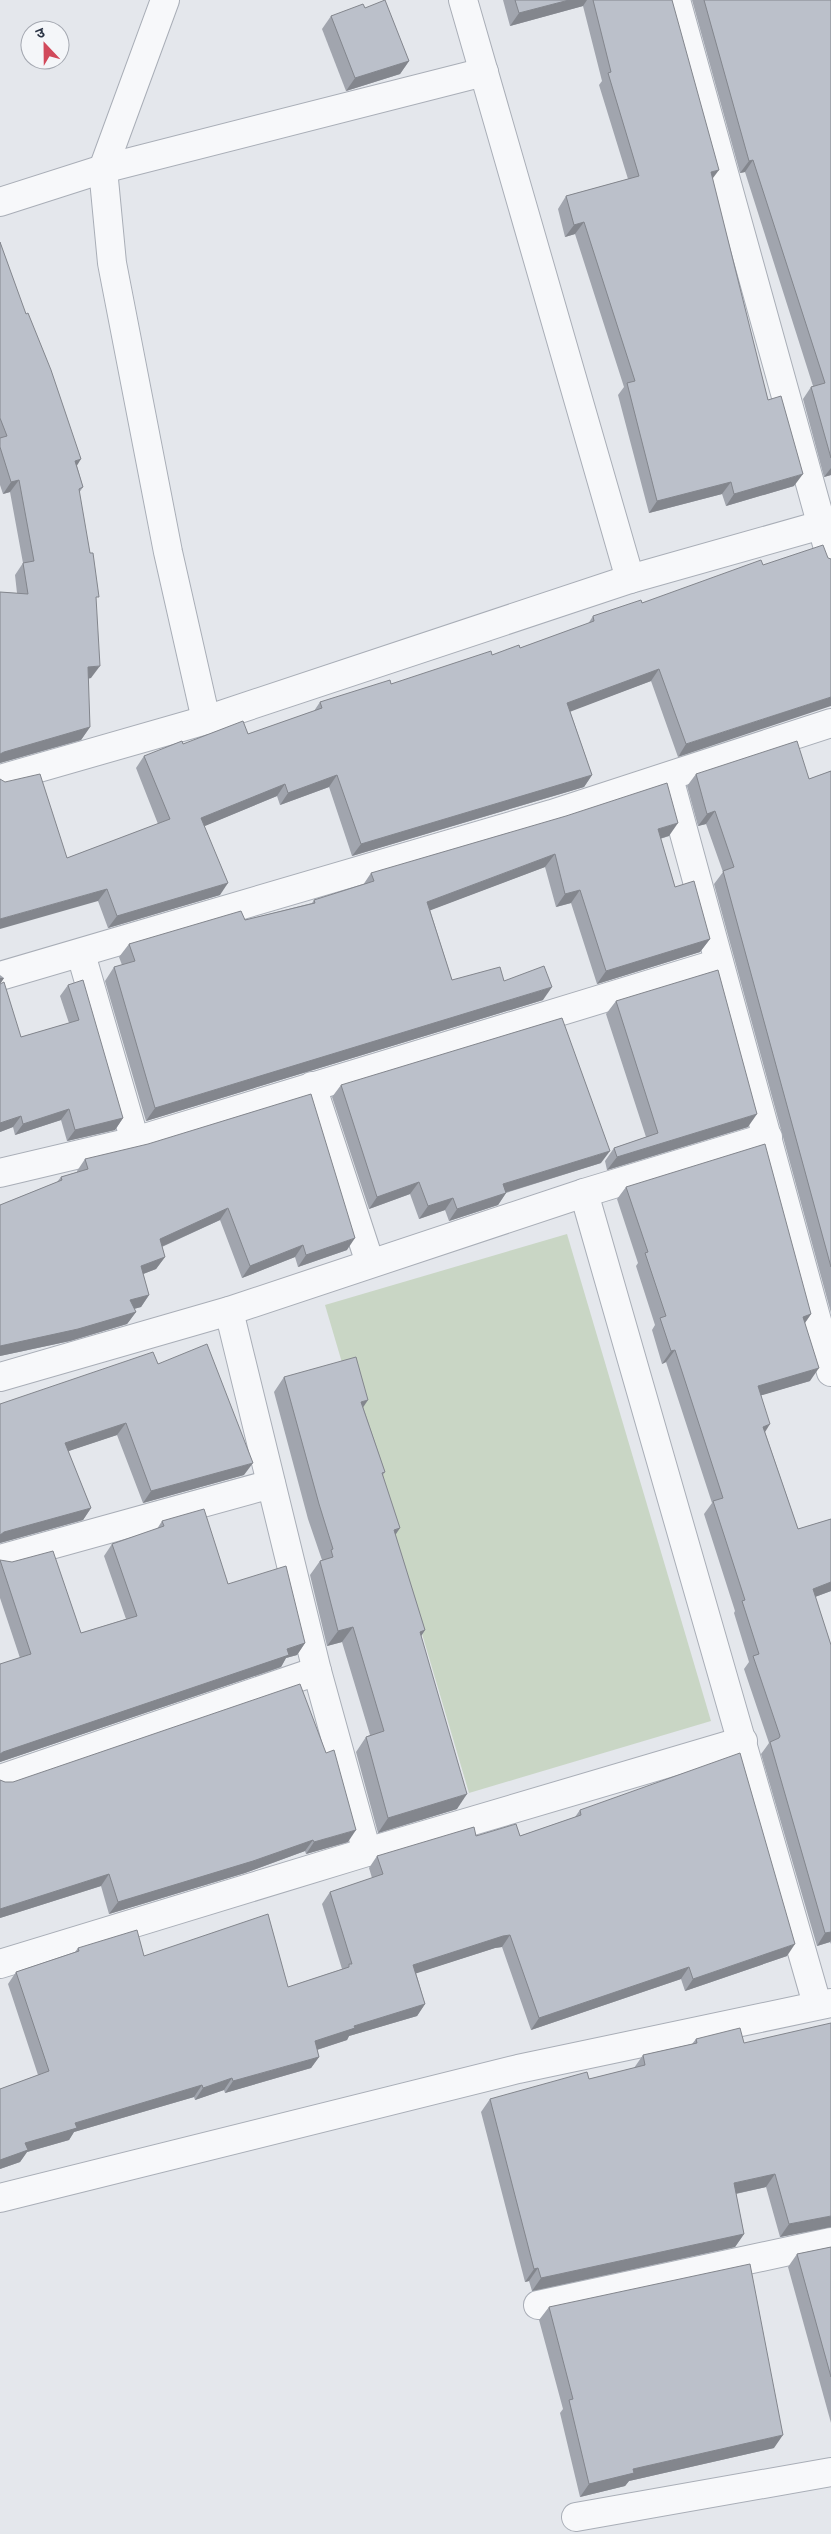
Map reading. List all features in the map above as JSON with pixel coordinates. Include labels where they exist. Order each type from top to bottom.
[{"type":"street","points":[[165,0],[104,169],[114,273],[168,552],[206,720]]},
{"type":"street","points":[[463,0],[630,579]]},
{"type":"street","points":[[676,0],[831,559]]},
{"type":"street","points":[[0,202],[104,169],[484,72]]},
{"type":"street","points":[[0,779],[206,720],[630,579],[822,525]]},
{"type":"street","points":[[0,976],[81,954],[669,778],[831,723]]},
{"type":"street","points":[[669,778],[831,1372]]},
{"type":"street","points":[[81,954],[135,1141]]},
{"type":"street","points":[[0,1173],[135,1141],[719,963]]},
{"type":"street","points":[[312,1086],[370,1263]]},
{"type":"street","points":[[0,1377],[229,1311],[584,1193],[768,1137]]},
{"type":"street","points":[[0,2198],[518,2069],[824,2004],[743,1741],[584,1193]]},
{"type":"street","points":[[229,1311],[317,1671],[367,1852]]},
{"type":"street","points":[[0,1559],[271,1484]]},
{"type":"street","points":[[0,1779],[317,1671]]},
{"type":"street","points":[[0,1964],[367,1852],[743,1741]]},
{"type":"street","points":[[538,2305],[831,2242]]},
{"type":"street","points":[[576,2517],[831,2472]]},
{"type":"green space","points":[[567,1234],[711,1721],[469,1793],[325,1305]]},
{"type":"building","points":[[385,0],[409,61],[355,78],[331,16],[363,4],[365,8]]},
{"type":"building","points":[[515,0],[569,0],[519,13]]},
{"type":"building","points":[[593,0],[672,0],[719,170],[711,172],[768,400],[781,396],[803,474],[734,494],[731,482],[657,501],[627,383],[635,381],[584,222],[574,225],[566,196],[639,176],[608,73],[611,72]]},
{"type":"building","points":[[704,0],[831,0],[831,458],[811,387],[825,383],[753,160],[749,161]]},
{"type":"building","points":[[0,242],[26,314],[28,313],[51,370],[81,459],[75,461],[83,487],[79,489],[90,553],[93,553],[99,597],[96,597],[100,666],[88,667],[90,727],[0,754],[0,592],[28,594],[23,563],[34,561],[19,480],[11,482],[0,447],[0,438],[7,436],[0,418]]},
{"type":"building","points":[[823,545],[828,558],[831,559],[831,697],[686,744],[659,669],[567,703],[592,775],[361,844],[337,775],[288,793],[285,784],[201,818],[228,883],[117,916],[107,889],[0,919],[0,779],[5,782],[40,774],[67,858],[170,819],[144,756],[182,741],[183,744],[243,721],[248,734],[322,708],[320,702],[390,680],[391,684],[491,651],[492,655],[519,645],[520,648],[594,621],[593,616],[641,600],[642,603],[761,560],[763,565]]},
{"type":"building","points":[[797,741],[809,779],[831,771],[831,1267],[723,871],[734,867],[715,811],[707,814],[696,774]]},
{"type":"building","points":[[667,783],[678,823],[658,829],[675,887],[694,881],[710,939],[606,971],[580,890],[565,894],[555,854],[427,902],[452,980],[500,967],[504,981],[544,966],[552,987],[155,1108],[114,967],[135,961],[129,944],[241,911],[245,920],[315,903],[314,900],[374,881],[371,873],[566,816]]},
{"type":"building","points":[[718,970],[757,1114],[617,1157],[614,1148],[658,1133],[616,1001]]},
{"type":"building","points":[[83,980],[123,1118],[75,1130],[69,1109],[23,1124],[21,1116],[0,1123],[0,984],[4,982],[21,1037],[79,1020],[68,985]]},
{"type":"building","points":[[562,1018],[610,1151],[503,1184],[506,1193],[457,1209],[453,1198],[428,1206],[419,1182],[377,1197],[341,1085]]},
{"type":"building","points":[[311,1094],[355,1238],[306,1255],[303,1245],[250,1266],[228,1208],[160,1239],[165,1257],[141,1266],[149,1295],[130,1300],[136,1312],[78,1329],[0,1346],[0,1205],[62,1180],[61,1177],[88,1169],[85,1159],[148,1144]]},
{"type":"building","points":[[765,1144],[811,1314],[803,1317],[819,1368],[758,1386],[770,1424],[763,1427],[798,1529],[831,1519],[831,1582],[813,1589],[831,1645],[831,1932],[825,1933],[770,1742],[780,1736],[753,1656],[759,1654],[742,1601],[745,1600],[713,1501],[723,1498],[675,1350],[671,1351],[660,1318],[666,1316],[645,1253],[648,1252],[626,1187]]},
{"type":"building","points":[[207,1344],[253,1463],[151,1491],[126,1423],[65,1443],[91,1508],[4,1532],[0,1535],[0,1404],[153,1352],[158,1364]]},
{"type":"building","points":[[356,1357],[368,1400],[361,1402],[385,1472],[382,1473],[400,1528],[394,1530],[425,1630],[420,1632],[467,1794],[388,1818],[366,1737],[384,1731],[353,1627],[338,1631],[320,1561],[333,1557],[331,1550],[333,1549],[284,1377]]},
{"type":"building","points":[[204,1509],[228,1584],[286,1566],[305,1643],[287,1649],[289,1655],[0,1754],[0,1664],[31,1654],[0,1560],[12,1562],[53,1551],[81,1633],[137,1616],[112,1544],[164,1526],[162,1521]]},
{"type":"building","points":[[300,1684],[326,1753],[334,1750],[356,1830],[314,1842],[313,1840],[253,1861],[118,1902],[109,1874],[0,1909],[0,1780],[13,1782]]},
{"type":"building","points":[[740,1753],[795,1944],[693,1979],[689,1967],[539,2018],[510,1935],[503,1936],[413,1965],[425,2004],[354,2026],[355,2028],[315,2041],[319,2057],[233,2081],[232,2078],[203,2088],[202,2085],[75,2123],[77,2128],[25,2143],[28,2150],[0,2160],[0,2089],[49,2071],[16,1972],[79,1951],[78,1948],[137,1930],[144,1956],[268,1914],[288,1987],[349,1967],[349,1964],[352,1964],[330,1892],[383,1874],[377,1856],[474,1827],[476,1836],[516,1824],[520,1836],[581,1815],[580,1810]]},
{"type":"building","points":[[831,2023],[831,2216],[789,2224],[775,2174],[734,2183],[744,2234],[541,2278],[538,2268],[534,2269],[490,2099],[587,2072],[589,2079],[645,2065],[643,2055],[697,2043],[696,2039],[740,2028],[744,2043]]},
{"type":"building","points":[[831,2247],[831,2377],[797,2254]]},
{"type":"building","points":[[750,2264],[783,2435],[633,2469],[634,2473],[589,2484],[569,2400],[573,2399],[549,2307]]}]
